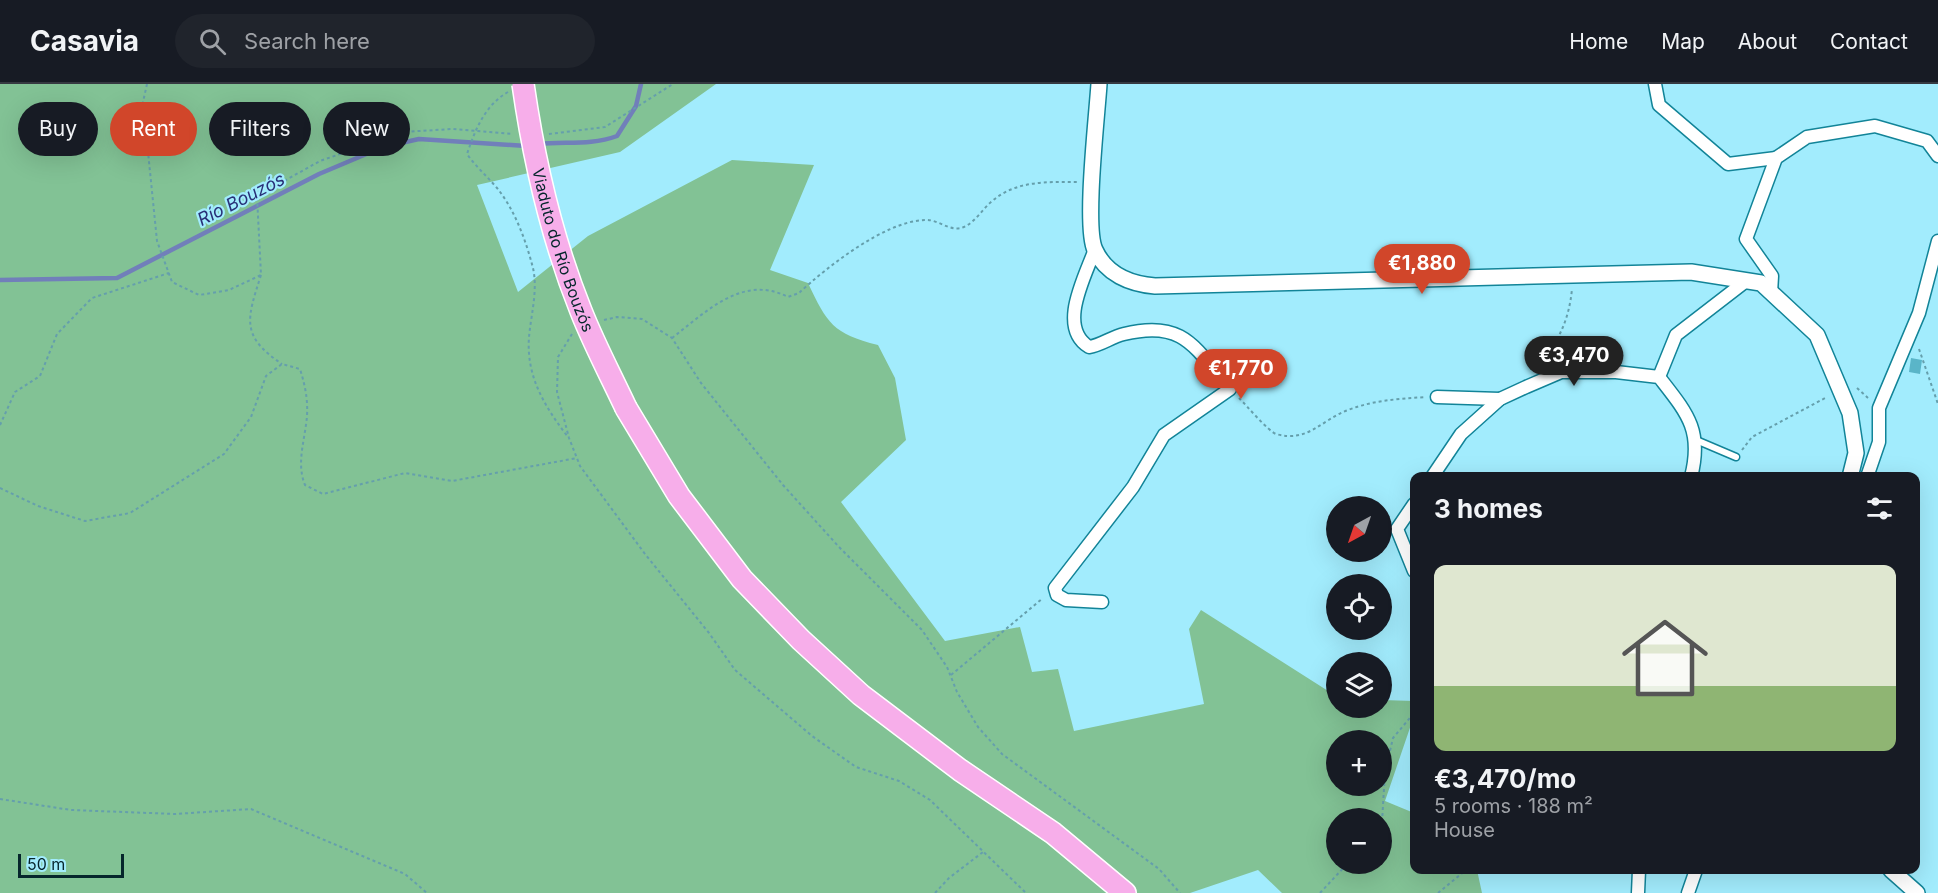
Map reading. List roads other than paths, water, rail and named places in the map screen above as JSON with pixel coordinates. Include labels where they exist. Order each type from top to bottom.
[{"type":"highway","name":"Viaduto do Río Bouzós","points":[[523,84],[531,141],[559,248],[581,312],[626,408],[679,496],[742,579],[801,640],[861,695],[960,770],[1053,833],[1125,893]]},
{"type":"street","points":[[1099,84],[1090,234],[1095,249],[1113,272],[1126,280],[1155,286],[1691,272],[1761,283],[1816,335],[1850,413],[1856,453],[1851,472]]},
{"type":"street","points":[[1655,84],[1659,105],[1728,164],[1776,158],[1808,137],[1875,126],[1927,141],[1938,156]]},
{"type":"street","points":[[1771,293],[1772,276],[1746,239],[1776,158]]},
{"type":"street","points":[[1869,472],[1879,442],[1879,408],[1912,330],[1935,260],[1938,241]]},
{"type":"street","points":[[1095,249],[1074,309],[1075,328],[1080,341],[1089,347],[1103,345],[1119,335],[1139,330],[1173,331],[1195,348],[1230,389],[1164,435],[1133,488],[1055,588],[1057,595],[1066,600],[1102,602]]},
{"type":"street","points":[[1659,377],[1676,335],[1746,281]]},
{"type":"street","points":[[1435,472],[1461,434],[1500,399],[1562,372],[1616,372],[1659,377],[1680,404],[1696,440],[1696,456],[1692,472]]},
{"type":"street","points":[[1437,397],[1500,399]]},
{"type":"street","points":[[1410,510],[1397,529],[1410,561]]},
{"type":"street","points":[[1638,893],[1639,874]]},
{"type":"street","points":[[1688,893],[1695,874]]},
{"type":"street","points":[[1896,874],[1917,893]]},
{"type":"lane","points":[[1696,440],[1736,457]]},
{"type":"waterway","name":"Río Bouzós","points":[[538,144],[587,142],[617,136],[636,106],[641,84]]},
{"type":"waterway","name":"Río Bouzós","points":[[0,280],[117,278],[319,174],[383,147],[419,139],[526,146]]}]
